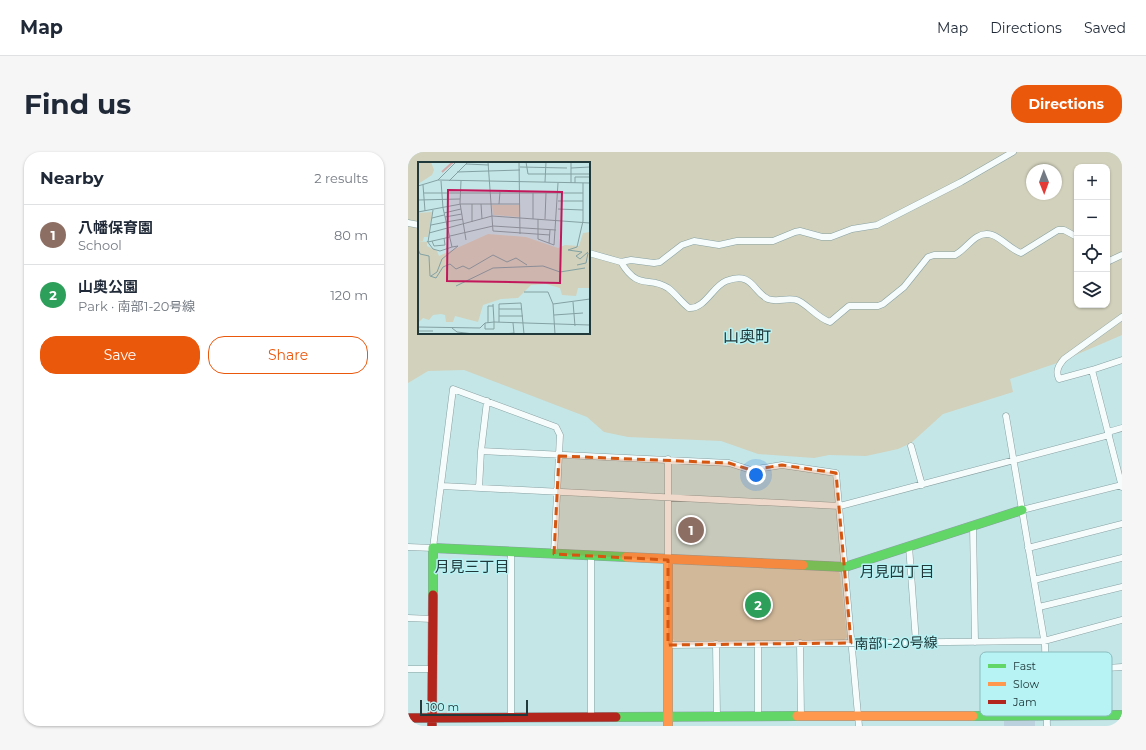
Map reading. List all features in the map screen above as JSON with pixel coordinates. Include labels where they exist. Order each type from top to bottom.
[{"type":"street","points":[[590,254],[621,262],[631,260],[654,263],[660,262],[682,245],[694,241],[719,245],[737,241],[773,241],[795,232],[822,237],[831,237],[852,229],[877,225],[961,182],[1012,152]]},
{"type":"street","points":[[408,223],[418,225]]},
{"type":"street","points":[[621,262],[634,278],[668,288],[689,308],[696,307],[724,282],[731,280],[745,280],[754,285],[767,298],[800,301],[830,322],[849,306],[878,306],[883,304],[904,287],[928,257],[934,255],[955,255],[983,234],[992,234],[1022,253],[1058,230],[1064,230],[1075,236]]},
{"type":"street","points":[[1110,260],[1122,254]]},
{"type":"street","points":[[1122,317],[1064,358],[1058,367],[1057,374],[1059,379],[1067,378],[1122,360]]},
{"type":"street","points":[[408,547],[845,567],[1022,510],[1122,486],[1092,370]]},
{"type":"street","points":[[432,722],[433,548],[453,389],[556,427],[560,435],[560,456],[554,554]]},
{"type":"street","points":[[479,488],[481,451],[487,401]]},
{"type":"street","points":[[1006,416],[1039,608],[1045,652]]},
{"type":"street","points":[[442,486],[840,506],[1014,460],[1122,428]]},
{"type":"street","points":[[911,446],[922,485]]},
{"type":"street","points":[[481,451],[728,463],[751,470],[782,465],[836,473],[859,726]]},
{"type":"street","points":[[668,459],[668,721]]},
{"type":"street","points":[[1028,548],[1122,524]]},
{"type":"street","points":[[973,525],[975,642]]},
{"type":"street","points":[[909,546],[916,642]]},
{"type":"street","points":[[511,552],[511,718]]},
{"type":"street","points":[[591,555],[591,718]]},
{"type":"street","points":[[1034,580],[1122,558]]},
{"type":"street","points":[[1039,608],[1122,587]]},
{"type":"street","points":[[408,618],[432,619]]},
{"type":"street","name":"南部1-20号線","points":[[668,645],[1044,641],[1122,620]]},
{"type":"street","points":[[800,643],[801,716]]},
{"type":"street","points":[[716,644],[717,717]]},
{"type":"street","points":[[758,644],[758,717]]},
{"type":"street","points":[[1112,669],[1122,668]]},
{"type":"street","points":[[408,669],[432,669]]},
{"type":"street","points":[[1112,715],[1122,715]]},
{"type":"street","points":[[408,718],[432,722],[511,718],[591,718],[668,721],[717,717],[1047,716],[1047,726]]},
{"type":"highlighted area","points":[[559,456],[729,463],[751,470],[782,465],[836,473],[851,643],[668,645],[668,560],[554,554]]},
{"type":"green space","points":[[408,152],[1122,152],[1122,335],[1057,363],[1010,379],[1013,392],[943,414],[911,443],[898,449],[866,456],[829,455],[814,458],[758,454],[721,441],[628,437],[604,432],[587,417],[464,370],[428,371],[408,383]]},
{"type":"green space","points":[[675,564],[838,571],[840,574],[847,637],[844,640],[675,641],[672,638],[672,566]]},
{"type":"building","points":[[1004,721],[1035,721],[1035,726],[1004,726]]},
{"type":"traffic: fast","points":[[803,565],[845,567],[1022,510]]},
{"type":"traffic: fast","points":[[433,595],[433,548],[626,557]]},
{"type":"traffic: fast","points":[[1112,715],[1122,715]]},
{"type":"traffic: fast","points":[[616,717],[797,716]]},
{"type":"traffic: fast","points":[[973,716],[980,716]]},
{"type":"traffic: slow","points":[[626,557],[803,565]]},
{"type":"traffic: slow","points":[[668,560],[668,726]]},
{"type":"traffic: slow","points":[[797,716],[973,716]]},
{"type":"traffic: jam","points":[[432,726],[433,595]]},
{"type":"traffic: jam","points":[[408,718],[616,717]]},
{"type":"place","name":"八幡保育園","points":[[691,530]]},
{"type":"place","name":"山奥公園","points":[[758,605]]},
{"type":"district","name":"山奥町","points":[[747,336]]},
{"type":"district","name":"月見三丁目","points":[[472,566]]},
{"type":"district","name":"月見四丁目","points":[[897,571]]}]
